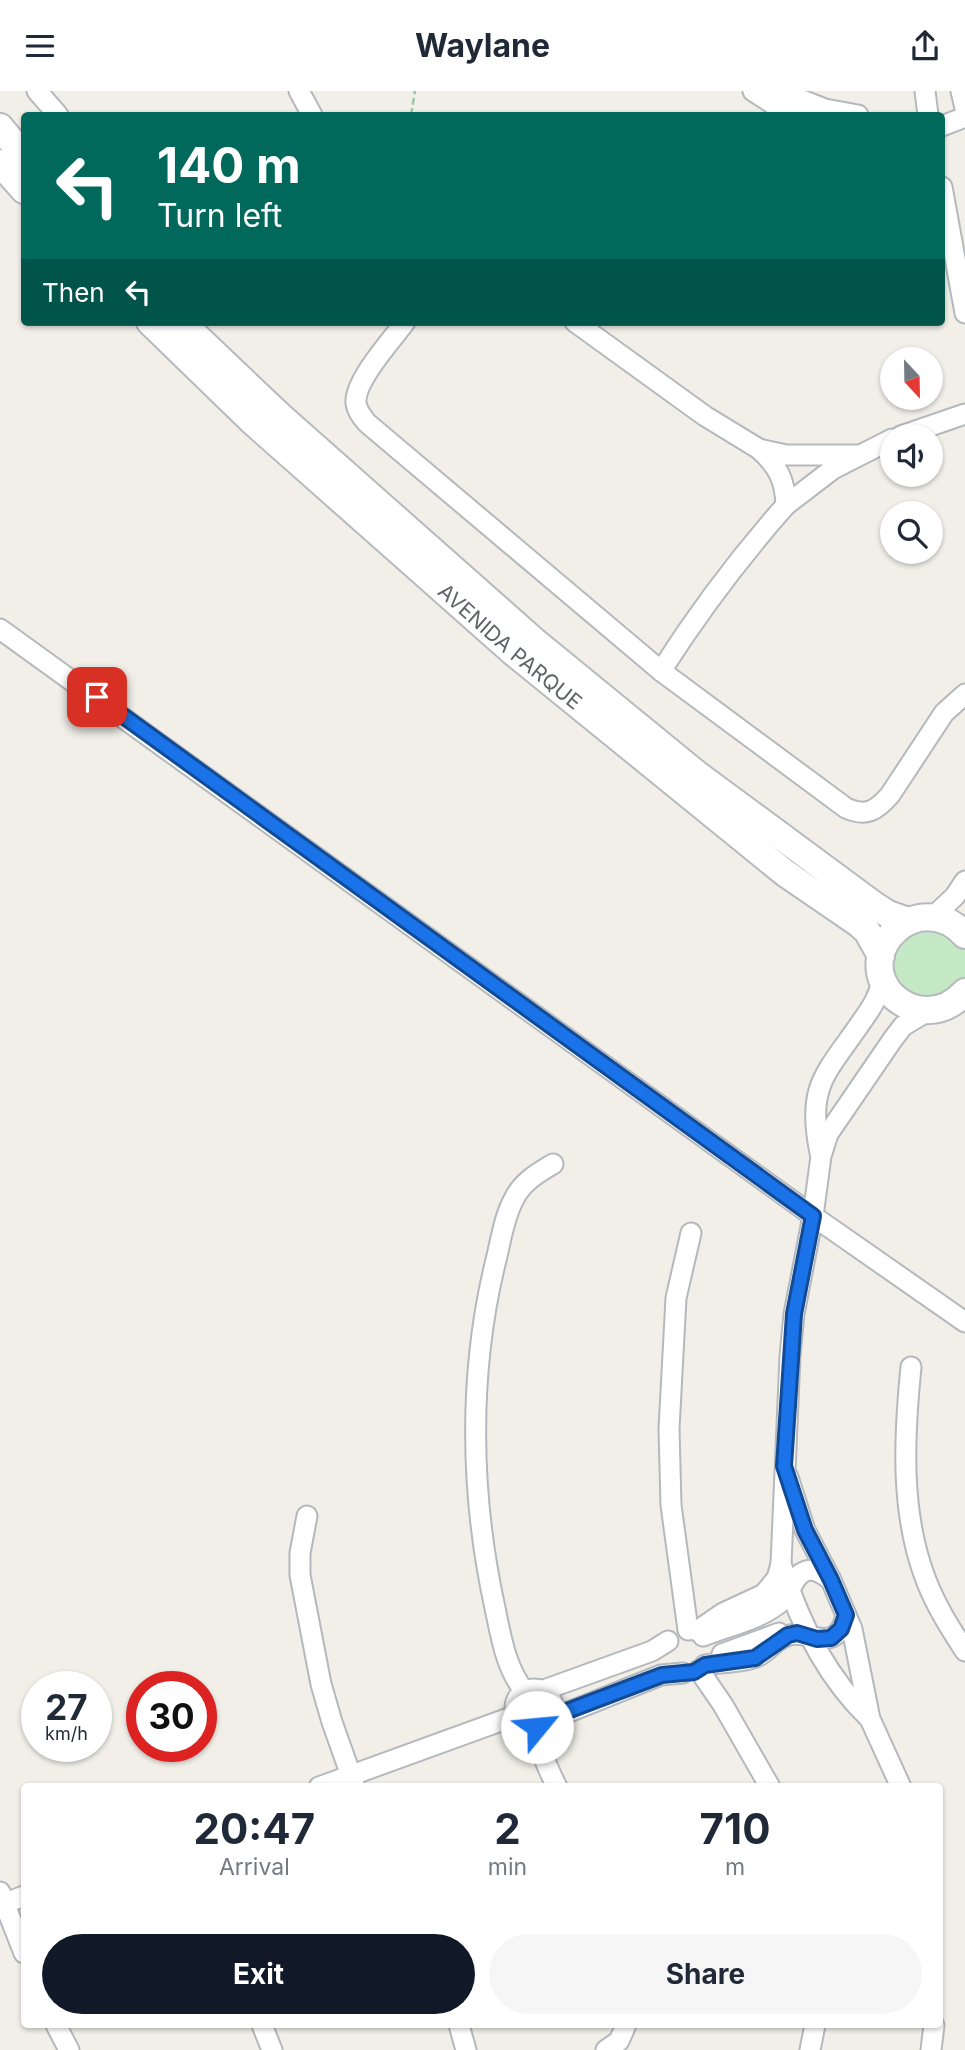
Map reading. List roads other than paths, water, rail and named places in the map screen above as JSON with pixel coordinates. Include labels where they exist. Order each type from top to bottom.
[{"type":"street","points":[[37,91],[55,112]]},
{"type":"street","points":[[299,91],[310,112]]},
{"type":"street","points":[[753,91],[773,104],[795,112]]},
{"type":"street","points":[[779,91],[825,109],[842,112]]},
{"type":"street","points":[[925,91],[928,112]]},
{"type":"street","points":[[961,91],[965,108]]},
{"type":"street","points":[[945,116],[965,117]]},
{"type":"street","points":[[945,125],[965,117]]},
{"type":"street","points":[[0,127],[21,152]]},
{"type":"street","points":[[0,163],[21,187]]},
{"type":"street","points":[[945,203],[965,313]]},
{"type":"street","name":"AVENIDA PARQUE","points":[[154,326],[262,431],[513,652],[765,857],[867,931],[889,991],[900,1002],[913,1009],[951,1004]]},
{"type":"street","name":"AVENIDA PARQUE","points":[[185,326],[280,416],[533,640],[698,775],[874,905],[888,913],[946,920],[965,935]]},
{"type":"street","points":[[402,326],[360,387],[356,403],[361,416],[661,671],[846,808],[863,814],[880,806],[890,796],[944,713],[965,694]]},
{"type":"street","points":[[581,326],[721,428],[760,449],[786,455],[857,455]]},
{"type":"street","points":[[936,424],[965,414]]},
{"type":"street","points":[[661,671],[687,630],[754,541],[786,505],[833,469],[880,444]]},
{"type":"street","points":[[760,449],[780,473],[785,488],[786,505]]},
{"type":"street","points":[[0,629],[813,1216],[965,1322]]},
{"type":"street","points":[[821,1156],[815,1120],[817,1093],[824,1077],[881,991],[886,941],[895,929],[921,918],[963,890]]},
{"type":"street","points":[[696,1632],[723,1612],[764,1594],[777,1578],[781,1564],[794,1314],[813,1216],[821,1156],[828,1134],[903,1026],[951,1004]]},
{"type":"street","points":[[843,1049],[849,1066],[856,1072],[869,1072]]},
{"type":"street","points":[[553,1164],[530,1178],[509,1207],[489,1290],[478,1385],[477,1482],[484,1552],[501,1638],[511,1671],[533,1692],[550,1698],[552,1704],[553,1709],[543,1723],[538,1742],[555,1783]]},
{"type":"street","points":[[691,1233],[676,1298],[669,1429],[671,1505],[696,1632],[709,1647],[698,1667]]},
{"type":"street","points":[[911,1367],[905,1426],[915,1547],[936,1602],[965,1651]]},
{"type":"street","points":[[784,1466],[805,1530],[831,1580],[856,1641],[870,1719],[899,1783]]},
{"type":"street","points":[[307,1516],[300,1553],[300,1575],[321,1684],[353,1781],[517,1715]]},
{"type":"street","points":[[781,1564],[789,1591],[807,1632],[835,1679],[870,1719]]},
{"type":"street","points":[[831,1580],[818,1572],[806,1571],[794,1580],[780,1603],[763,1612],[696,1632],[677,1633],[652,1651],[533,1692],[516,1702],[517,1715],[525,1725],[543,1723],[662,1675],[698,1667],[791,1628],[824,1639],[831,1638],[841,1629],[846,1615]]},
{"type":"street","points":[[763,1612],[773,1635]]},
{"type":"street","points":[[668,1641],[668,1661],[677,1671],[755,1658],[788,1635],[807,1632]]},
{"type":"street","points":[[698,1667],[768,1783]]},
{"type":"street","points":[[21,1897],[1,1900],[21,1946]]},
{"type":"street","points":[[58,2028],[69,2050]]},
{"type":"street","points":[[263,2028],[272,2050]]},
{"type":"street","points":[[460,2028],[466,2050]]},
{"type":"street","points":[[606,2050],[619,2041],[625,2028]]},
{"type":"street","points":[[810,2050],[814,2028]]},
{"type":"street","points":[[931,2050],[934,2028]]}]
